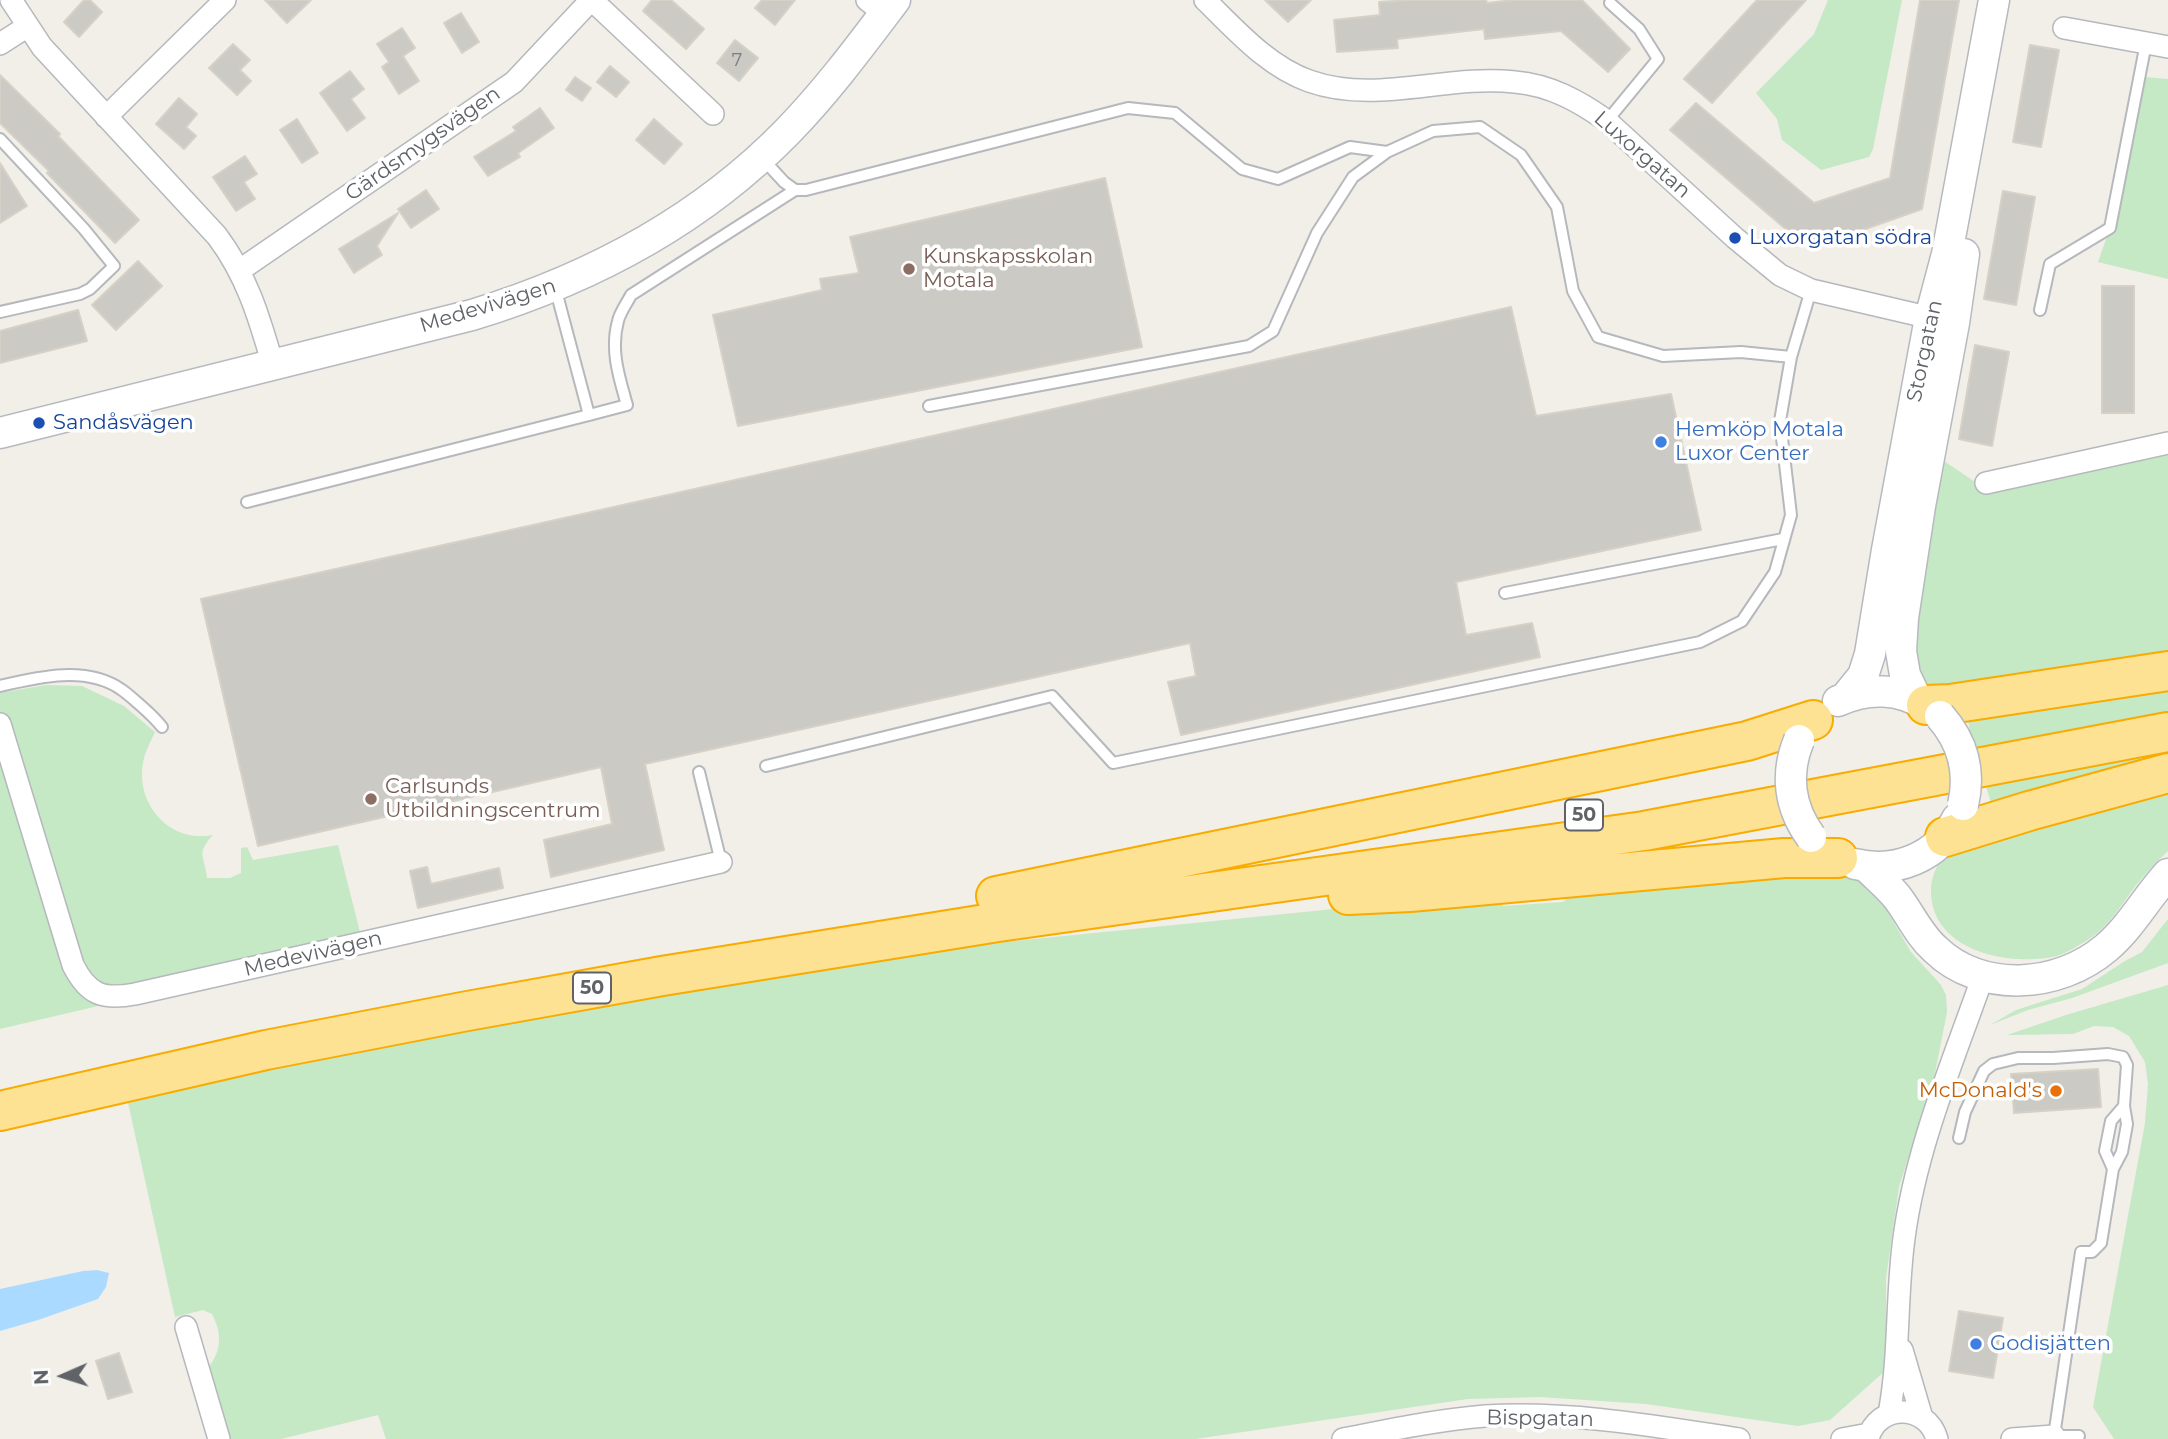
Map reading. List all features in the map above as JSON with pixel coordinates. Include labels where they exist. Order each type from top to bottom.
[{"type":"highway","points":[[1927,707],[2168,671]]},
{"type":"highway","name":"50","points":[[0,1084],[457,987],[657,951],[996,895],[1346,850],[1642,806],[2168,707]]},
{"type":"highway","points":[[996,895],[1806,730]]},
{"type":"highway","name":"50","points":[[0,1111],[266,1051],[489,1007],[834,947],[1644,831],[2168,733]]},
{"type":"highway","points":[[1943,833],[2168,773]]},
{"type":"highway","points":[[1189,895],[1310,897],[1410,892],[1839,854]]},
{"type":"main road","name":"Storgatan","points":[[1927,707],[1905,675],[1901,652],[1903,618],[1920,506],[1947,254],[1994,0]]},
{"type":"main road","name":"Storgatan","points":[[1846,697],[1863,676],[1870,654],[1887,550],[1942,320],[1963,257],[2010,0]]},
{"type":"main road","name":"Medevivägen","points":[[0,433],[472,315],[555,287],[614,259],[711,197],[786,133],[814,103],[882,5]]},
{"type":"main road","points":[[1914,920],[1911,894],[1914,878],[1943,833],[1966,786],[1964,758],[1952,731],[1927,707],[1900,694],[1864,692],[1828,706],[1806,730],[1792,762],[1790,785],[1799,818],[1839,854],[1897,897],[1936,951],[1967,971],[1983,976],[2025,981],[2058,975],[2076,968],[2095,957],[2127,928],[2168,874]]},
{"type":"main road","points":[[1839,854],[1896,866],[1943,833]]},
{"type":"street","points":[[11,0],[42,47],[217,236],[240,271],[273,365]]},
{"type":"street","points":[[106,117],[225,0]]},
{"type":"street","points":[[592,0],[713,114]]},
{"type":"street","name":"Gärdsmygsvägen","points":[[240,271],[514,82],[592,0]]},
{"type":"street","name":"Luxorgatan","points":[[1205,0],[1272,61],[1309,81],[1345,90],[1515,82],[1563,94],[1587,106],[1607,121],[1762,262],[1780,275],[1811,290],[1942,320]]},
{"type":"street","points":[[0,44],[28,26]]},
{"type":"street","points":[[2064,28],[2168,47]]},
{"type":"street","points":[[1986,483],[2168,443]]},
{"type":"street","name":"Medevivägen","points":[[0,723],[73,965],[87,986],[97,994],[109,997],[149,991],[721,862]]},
{"type":"street","points":[[1889,1414],[1898,1335],[1899,1284],[1911,1193],[1926,1137],[1983,976]]},
{"type":"street","points":[[186,1327],[219,1439]]},
{"type":"street","points":[[1898,1335],[1937,1432]]},
{"type":"street","points":[[1842,1439],[1868,1437],[1880,1419],[1889,1414],[1906,1412],[1937,1432]]},
{"type":"street","name":"Bispgatan","points":[[1343,1439],[1435,1422],[1484,1416],[1533,1415],[1592,1418],[1739,1439]]},
{"type":"street","points":[[2012,1439],[2054,1436]]},
{"type":"lane","points":[[1607,121],[1658,59],[1639,29],[1610,4]]},
{"type":"lane","points":[[2040,310],[2050,264],[2110,228],[2146,43]]},
{"type":"lane","points":[[247,502],[627,405],[614,348],[618,318],[631,295],[795,190],[806,190],[1128,108],[1175,113],[1242,169],[1278,179],[1350,147],[1387,152]]},
{"type":"lane","points":[[929,406],[1249,346],[1273,331],[1317,233],[1353,177],[1387,152],[1433,131],[1480,127],[1521,155],[1557,207],[1573,291],[1598,337],[1662,356],[1741,352],[1791,357]]},
{"type":"lane","points":[[0,139],[85,229],[114,266],[90,289],[80,294],[0,312]]},
{"type":"lane","points":[[760,156],[795,190]]},
{"type":"lane","points":[[555,287],[589,415]]},
{"type":"lane","points":[[766,766],[1052,696],[1113,763],[1700,642],[1742,621],[1775,572],[1791,515],[1780,421],[1791,357],[1811,290]]},
{"type":"lane","points":[[1505,593],[1783,539]]},
{"type":"lane","points":[[0,686],[56,675],[82,676],[104,681],[121,689],[162,727]]},
{"type":"lane","name":"Medevivägen","points":[[699,772],[721,862]]},
{"type":"lane","points":[[1959,1138],[1965,1112],[1984,1071],[1993,1064],[2010,1059],[2108,1054],[2123,1057],[2127,1065],[2124,1106],[2127,1124],[2124,1143],[2113,1169],[2101,1243],[2092,1252],[2081,1252],[2054,1436],[2079,1436]]},
{"type":"lane","points":[[2113,1169],[2105,1151],[2111,1121],[2124,1106]]},
{"type":"green space","points":[[1828,0],[1902,0],[1873,149],[1869,157],[1821,170],[1782,140],[1777,119],[1756,93],[1814,34]]},
{"type":"green space","points":[[2145,77],[2168,79],[2168,279],[2098,262],[2110,228]]},
{"type":"green space","points":[[2168,441],[2168,851],[2145,874],[2103,928],[2068,951],[2057,956],[2016,959],[1975,950],[1957,940],[1943,927],[1934,909],[1931,888],[1932,878],[1946,855],[1964,844],[1999,831],[1969,727],[1966,694],[1930,689],[1917,673],[1913,646],[1938,457],[1987,490]]},
{"type":"green space","points":[[46,685],[82,686],[124,706],[155,732],[144,758],[142,774],[149,804],[168,826],[182,833],[213,835],[207,841],[202,855],[207,878],[230,878],[241,873],[241,848],[247,847],[253,860],[338,845],[363,944],[0,1029],[0,693]]},
{"type":"green space","points":[[1829,868],[1865,882],[1879,897],[1911,952],[1941,985],[1946,995],[1947,1012],[1935,1073],[1899,1187],[1886,1278],[1886,1370],[1830,1420],[1798,1426],[1646,1404],[1540,1397],[1468,1399],[1195,1439],[386,1439],[378,1415],[281,1439],[227,1439],[208,1368],[218,1348],[218,1328],[212,1314],[203,1310],[175,1317],[127,1098],[427,1036],[685,990],[964,946],[1484,894],[1503,906],[1563,902],[1581,886]]},
{"type":"green space","points":[[2168,919],[2168,963],[1990,1025],[2016,1010],[2082,989],[2142,952]]},
{"type":"green space","points":[[2168,985],[2168,1439],[2114,1439],[2093,1407],[2145,1123],[2148,1084],[2145,1062],[2129,1036],[2113,1027],[2094,1026],[2073,1034],[2007,1035]]},
{"type":"water","points":[[97,1270],[109,1273],[106,1287],[98,1299],[0,1331],[0,1289]]},
{"type":"building","points":[[84,0],[90,0],[102,12],[79,37],[64,22]]},
{"type":"building","points":[[265,0],[311,0],[287,23]]},
{"type":"building","points":[[652,0],[671,0],[704,29],[686,49],[643,11]]},
{"type":"building","points":[[762,0],[795,0],[775,25],[755,8]]},
{"type":"building","points":[[1265,0],[1311,0],[1288,22]]},
{"type":"building","points":[[1486,0],[1487,3],[1513,0],[1582,0],[1630,49],[1608,72],[1561,31],[1485,39],[1484,29],[1397,39],[1398,48],[1337,52],[1334,20],[1380,15],[1379,2]]},
{"type":"building","points":[[1757,0],[1806,0],[1712,103],[1684,79]]},
{"type":"building","points":[[1920,0],[1959,0],[1922,209],[1809,249],[1670,130],[1696,103],[1814,203],[1890,178]]},
{"type":"building","points":[[461,13],[479,42],[462,53],[444,23]]},
{"type":"building","points":[[402,28],[415,48],[403,56],[419,81],[399,94],[382,67],[389,62],[377,44]]},
{"type":"building","points":[[735,40],[758,58],[739,81],[717,63]]},
{"type":"building","points":[[233,44],[250,60],[240,70],[251,81],[237,95],[209,68]]},
{"type":"building","points":[[2030,45],[2059,50],[2041,147],[2013,142]]},
{"type":"building","points":[[610,66],[629,82],[616,97],[597,82]]},
{"type":"building","points":[[350,71],[364,89],[351,99],[365,118],[347,131],[320,93]]},
{"type":"building","points":[[0,75],[60,134],[58,136],[139,220],[115,243],[47,173],[49,171],[0,123]]},
{"type":"building","points":[[575,77],[591,88],[582,101],[566,90]]},
{"type":"building","points":[[179,98],[197,114],[186,127],[196,136],[184,149],[156,124]]},
{"type":"building","points":[[540,108],[554,128],[518,153],[520,157],[488,176],[474,157],[516,131],[513,127]]},
{"type":"building","points":[[297,119],[318,153],[302,163],[280,130]]},
{"type":"building","points":[[654,119],[682,144],[664,164],[636,140]]},
{"type":"building","points":[[245,156],[257,174],[244,182],[255,199],[236,211],[213,177]]},
{"type":"building","points":[[0,163],[27,206],[0,223]]},
{"type":"building","points":[[1105,178],[1142,347],[738,426],[713,315],[822,290],[820,279],[859,273],[850,237]]},
{"type":"building","points":[[426,190],[439,209],[411,228],[398,209]]},
{"type":"building","points":[[2003,191],[2035,197],[2016,305],[1984,299]]},
{"type":"building","points":[[398,213],[377,246],[382,255],[354,273],[339,249]]},
{"type":"building","points":[[138,261],[162,286],[116,330],[92,305]]},
{"type":"building","points":[[2102,286],[2134,286],[2134,413],[2102,413]]},
{"type":"building","points":[[1511,307],[1536,416],[1671,394],[1701,530],[1456,582],[1466,635],[1532,623],[1540,657],[1181,735],[1168,682],[1196,676],[1190,643],[645,764],[664,850],[551,877],[544,840],[612,824],[601,767],[258,846],[201,599]]},
{"type":"building","points":[[78,310],[87,341],[0,363],[0,331]]},
{"type":"building","points":[[1975,345],[2009,352],[1992,446],[1959,439]]},
{"type":"building","points":[[427,867],[431,884],[499,868],[503,888],[418,908],[410,871]]},
{"type":"building","name":"McDonald's","points":[[2098,1069],[2101,1107],[2014,1113],[2011,1074]]},
{"type":"building","name":"Godisjätten","points":[[1959,1311],[2003,1318],[1993,1378],[1949,1371]]},
{"type":"building","points":[[119,1353],[132,1392],[108,1399],[96,1361]]},
{"type":"place","name":"Luxorgatan södra","points":[[1735,238]]},
{"type":"place","name":"Kunskapsskolan Motala","points":[[909,269]]},
{"type":"place","name":"Sandåsvägen","points":[[39,423]]},
{"type":"place","name":"Hemköp Motala Luxor Center","points":[[1661,442]]},
{"type":"place","name":"Carlsunds Utbildningscentrum","points":[[371,799]]},
{"type":"place","name":"McDonald's","points":[[2056,1091]]},
{"type":"place","name":"Godisjätten","points":[[1976,1344]]}]
